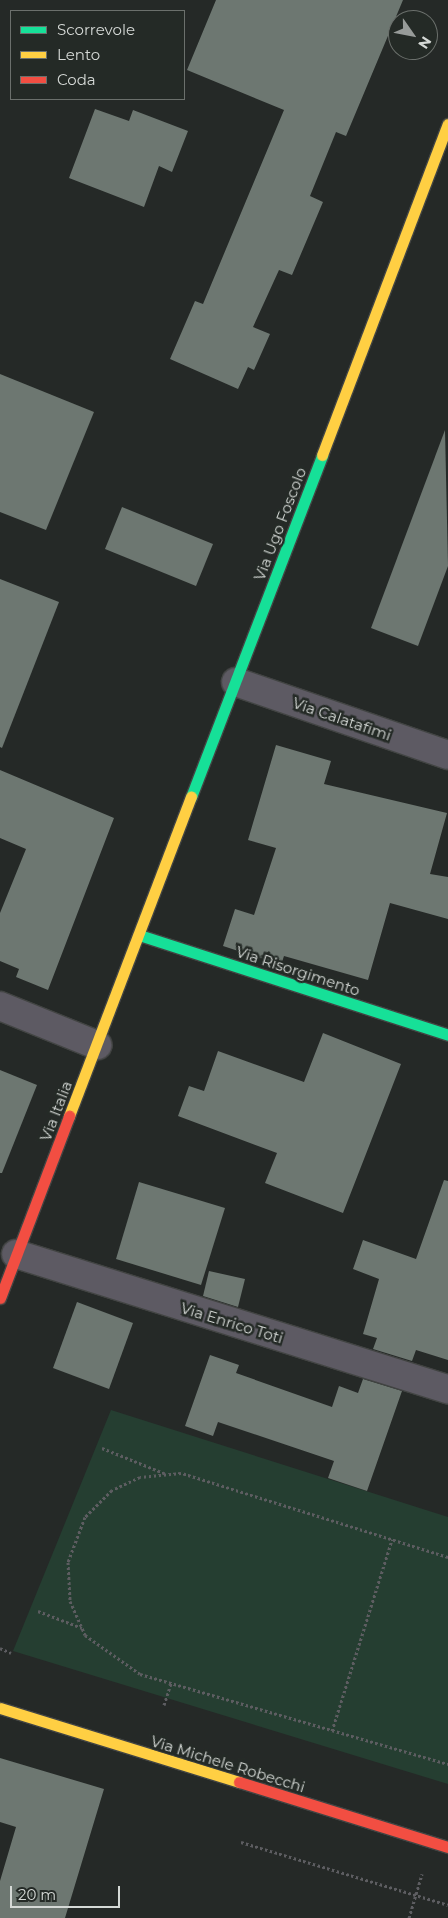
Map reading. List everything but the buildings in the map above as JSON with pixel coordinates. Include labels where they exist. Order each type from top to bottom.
[{"type":"street","name":"Via Ugo Foscolo","points":[[139,935],[448,124]]},
{"type":"street","name":"Via Calatafimi","points":[[236,682],[448,755]]},
{"type":"street","name":"Via Risorgimento","points":[[139,935],[448,1035]]},
{"type":"street","name":"Via Italia","points":[[0,1298],[139,935]]},
{"type":"street","points":[[0,1006],[97,1045]]},
{"type":"street","name":"Via Enrico Toti","points":[[16,1254],[448,1389]]},
{"type":"street","name":"Via Michele Robecchi","points":[[0,1708],[448,1847]]},
{"type":"path","points":[[102,1448],[166,1475]]},
{"type":"path","points":[[448,1557],[181,1473],[140,1477],[112,1490],[85,1517],[68,1562],[70,1601],[86,1635],[140,1674],[448,1764]]},
{"type":"path","points":[[332,1731],[392,1539]]},
{"type":"path","points":[[38,1611],[82,1628]]},
{"type":"path","points":[[0,1648],[11,1653]]},
{"type":"path","points":[[164,1705],[171,1683]]},
{"type":"path","points":[[241,1842],[448,1905]]},
{"type":"path","points":[[408,1918],[432,1843]]},
{"type":"green space","points":[[111,1410],[448,1517],[448,1784],[13,1651]]},
{"type":"traffic: fast","points":[[191,797],[322,455]]},
{"type":"traffic: fast","points":[[139,935],[448,1035]]},
{"type":"traffic: slow","points":[[322,455],[448,124]]},
{"type":"traffic: slow","points":[[69,1116],[191,797]]},
{"type":"traffic: slow","points":[[0,1708],[239,1782]]},
{"type":"traffic: jam","points":[[0,1298],[69,1116]]},
{"type":"traffic: jam","points":[[239,1782],[448,1847]]}]
